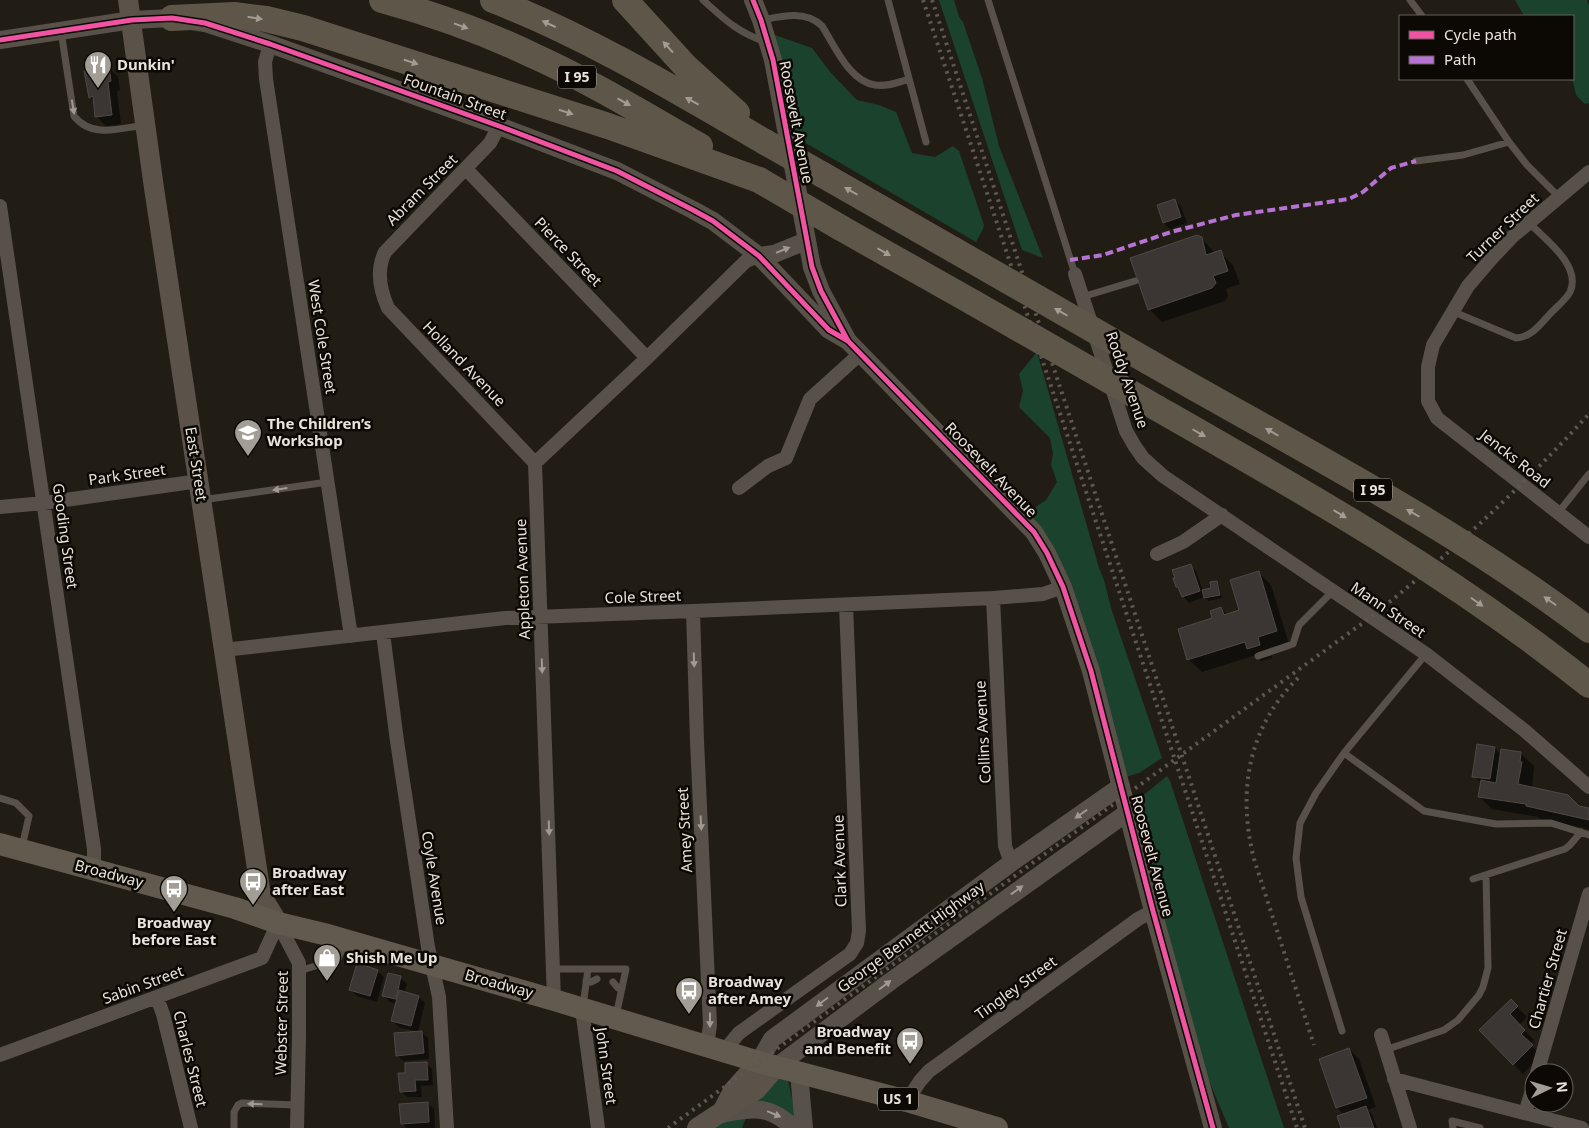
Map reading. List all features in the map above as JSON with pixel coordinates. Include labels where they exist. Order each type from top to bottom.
[{"type":"highway","name":"I 95","points":[[382,0],[456,23],[541,58],[622,101],[1320,501],[1490,610],[1589,685]]},
{"type":"highway","name":"I 95","points":[[493,0],[588,44],[765,142],[1419,516],[1504,570],[1589,630]]},
{"type":"highway","points":[[625,0],[686,67],[710,90],[728,103],[765,142]]},
{"type":"highway","points":[[172,18],[234,15],[266,19],[303,28],[615,128],[759,180]]},
{"type":"main road","name":"East Street","points":[[128,0],[145,124],[262,895],[278,924]]},
{"type":"main road","name":"Broadway","points":[[11,847],[237,909],[278,924],[346,941],[582,1008],[768,1065],[907,1101],[964,1124],[997,1128]]},
{"type":"main road","name":"George Bennett Highway","points":[[697,1128],[719,1113],[733,1091],[768,1065]]},
{"type":"street","name":"Roosevelt Avenue","points":[[754,0],[762,20],[773,60],[806,241],[812,267],[821,291],[854,347],[1026,523],[1047,553],[1062,587],[1091,670],[1120,786],[1213,1128]]},
{"type":"street","name":"Fountain Street","points":[[0,40],[132,20],[172,18],[206,24],[270,44],[499,126],[618,171],[700,214],[760,256],[829,330],[854,347]]},
{"type":"street","name":"West Cole Street","points":[[270,44],[266,53],[266,78],[352,636]]},
{"type":"street","name":"Abram Street","points":[[380,281],[380,262],[385,252],[490,143],[499,126]]},
{"type":"street","name":"Pierce Street","points":[[466,169],[647,358]]},
{"type":"street","name":"Turner Street","points":[[1428,401],[1428,367],[1433,345],[1468,286],[1492,258],[1529,223],[1589,172]]},
{"type":"street","name":"Gooding Street","points":[[0,206],[94,849],[94,870]]},
{"type":"street","points":[[535,462],[647,358],[746,261],[774,254],[806,241]]},
{"type":"street","name":"Roddy Avenue","points":[[1075,274],[1120,414],[1134,445],[1143,458],[1156,471],[1222,516]]},
{"type":"street","name":"Holland Avenue","points":[[380,281],[383,297],[388,308],[535,462]]},
{"type":"street","points":[[739,488],[768,466],[786,458],[810,399],[854,347]]},
{"type":"street","name":"Jencks Road","points":[[1428,401],[1437,418],[1589,537]]},
{"type":"street","name":"Appleton Avenue","points":[[535,462],[554,1000]]},
{"type":"street","name":"Park Street","points":[[0,507],[200,491]]},
{"type":"street","points":[[1157,554],[1183,542],[1222,516]]},
{"type":"street","name":"Mann Street","points":[[1222,516],[1426,654],[1524,730],[1589,787]]},
{"type":"street","name":"Cole Street","points":[[224,650],[505,618],[693,612],[993,598],[1043,594],[1062,587]]},
{"type":"street","name":"Collins Avenue","points":[[993,598],[1005,846],[1011,863]]},
{"type":"street","name":"Clark Avenue","points":[[716,1049],[850,954],[858,943],[846,605]]},
{"type":"street","name":"Amey Street","points":[[693,612],[710,1025],[716,1049]]},
{"type":"street","name":"Coyle Avenue","points":[[383,632],[397,741],[431,965],[439,997],[447,1128]]},
{"type":"street","name":"George Bennett Highway","points":[[768,1065],[772,1040],[1011,863],[1120,786]]},
{"type":"street","name":"George Bennett Highway","points":[[768,1065],[899,975],[1128,812]]},
{"type":"street","name":"Chartier Street","points":[[1540,1063],[1589,894]]},
{"type":"street","name":"Tingley Street","points":[[907,1101],[920,1080],[929,1071],[1138,919],[1154,911]]},
{"type":"street","name":"Webster Street","points":[[278,924],[299,962],[297,1128]]},
{"type":"street","name":"Sabin Street","points":[[0,1055],[262,958],[278,924]]},
{"type":"street","name":"Charles Street","points":[[157,998],[163,1014],[191,1128]]},
{"type":"street","name":"John Street","points":[[582,1008],[598,1128]]},
{"type":"street","points":[[1381,1035],[1410,1128]]},
{"type":"street","points":[[799,1073],[804,1128]]},
{"type":"street","points":[[1394,1079],[1524,1113]]},
{"type":"street","points":[[719,1113],[761,1109],[776,1113],[793,1128]]},
{"type":"street","points":[[1525,1113],[1582,1128]]},
{"type":"lane","points":[[702,0],[748,36],[768,42]]},
{"type":"lane","points":[[888,0],[926,142]]},
{"type":"lane","points":[[988,0],[1075,274]]},
{"type":"lane","points":[[1410,0],[1421,15]]},
{"type":"lane","points":[[762,20],[793,15],[810,18],[822,26],[848,67],[860,79],[876,85],[909,79]]},
{"type":"lane","points":[[61,31],[74,116],[80,124],[93,130],[105,131],[145,124]]},
{"type":"lane","points":[[1468,80],[1509,142],[1527,165],[1559,197]]},
{"type":"lane","points":[[1416,161],[1470,154],[1509,142]]},
{"type":"lane","points":[[1454,312],[1516,338],[1524,338],[1532,333],[1569,293],[1573,283],[1572,272],[1565,260],[1529,223]]},
{"type":"lane","points":[[1082,297],[1135,281]]},
{"type":"lane","points":[[1558,514],[1589,474]]},
{"type":"lane","points":[[200,491],[328,482]]},
{"type":"lane","points":[[1258,656],[1293,644],[1299,625],[1332,592]]},
{"type":"lane","points":[[1342,1031],[1305,915],[1297,877],[1297,840],[1300,823],[1316,793],[1344,753],[1426,654]]},
{"type":"lane","points":[[1344,753],[1424,812],[1503,824],[1551,823],[1589,835]]},
{"type":"lane","points":[[0,798],[16,803],[29,816],[11,847]]},
{"type":"lane","points":[[1473,879],[1565,849],[1570,846],[1581,832]]},
{"type":"lane","points":[[1385,1050],[1444,1030],[1458,1020],[1479,995],[1488,968],[1486,874]]},
{"type":"lane","points":[[299,971],[338,959],[346,941]]},
{"type":"lane","points":[[554,969],[626,969],[616,988],[616,1019]]},
{"type":"lane","points":[[582,1008],[593,982],[588,969]]},
{"type":"lane","points":[[234,1128],[234,1112],[238,1105],[297,1105]]},
{"type":"lane","points":[[1453,1128],[1452,1121],[1480,1128]]},
{"type":"green space","points":[[939,0],[954,0],[959,17],[963,22],[982,78],[999,146],[1043,258],[1022,250]]},
{"type":"green space","points":[[1515,0],[1587,0],[1589,5],[1589,103],[1585,104],[1576,95],[1573,82],[1570,80],[1574,80],[1574,15],[1523,15]]},
{"type":"green space","points":[[752,15],[775,35],[812,48],[831,73],[857,100],[879,105],[896,112],[912,153],[935,157],[953,146],[959,151],[984,225],[976,242],[792,135]]},
{"type":"green space","points":[[1037,352],[1111,608],[1162,758],[1139,773],[1115,780],[1058,593],[1036,547],[1017,520],[1046,500],[1057,482],[1051,465],[1053,454],[1050,438],[1019,407],[1023,391],[1019,374]]},
{"type":"green space","points":[[1167,776],[1284,1128],[1229,1128],[1173,996],[1123,799],[1145,794]]},
{"type":"green space","points":[[786,1072],[799,1128],[748,1112],[742,1128],[688,1128]]},
{"type":"building","name":"Dunkin'","points":[[109,66],[111,81],[108,82],[112,115],[95,117],[93,96],[89,98],[84,71]]},
{"type":"building","points":[[1175,199],[1181,217],[1163,223],[1157,205]]},
{"type":"building","points":[[1197,235],[1202,237],[1206,255],[1221,250],[1228,271],[1213,276],[1216,283],[1212,288],[1148,310],[1130,258]]},
{"type":"building","points":[[1191,564],[1200,591],[1182,597],[1178,587],[1176,587],[1172,570]]},
{"type":"building","points":[[1259,571],[1277,631],[1258,637],[1260,645],[1247,649],[1245,642],[1187,660],[1178,629],[1212,618],[1210,611],[1221,607],[1224,615],[1239,610],[1230,580]]},
{"type":"building","points":[[1217,581],[1220,595],[1204,598],[1202,590],[1211,588],[1210,582]]},
{"type":"building","points":[[1477,744],[1495,747],[1490,779],[1472,777]]},
{"type":"building","points":[[1501,749],[1521,752],[1520,762],[1522,762],[1518,784],[1568,795],[1579,806],[1589,808],[1589,820],[1526,806],[1526,804],[1478,797],[1481,780],[1496,783]]},
{"type":"building","points":[[357,963],[378,970],[370,996],[349,990]]},
{"type":"building","points":[[388,973],[401,976],[396,999],[382,996]]},
{"type":"building","points":[[399,990],[419,996],[411,1026],[391,1021]]},
{"type":"building","points":[[1511,999],[1518,1006],[1510,1014],[1525,1030],[1521,1034],[1533,1045],[1513,1065],[1479,1030]]},
{"type":"building","points":[[422,1031],[424,1053],[396,1056],[394,1033]]},
{"type":"building","points":[[1349,1048],[1367,1098],[1336,1108],[1319,1059]]},
{"type":"building","points":[[427,1062],[428,1080],[415,1080],[416,1091],[400,1092],[398,1073],[405,1073],[405,1063]]},
{"type":"building","points":[[428,1102],[429,1122],[401,1124],[399,1104]]},
{"type":"building","points":[[1366,1106],[1374,1128],[1341,1128],[1337,1116]]},
{"type":"railway","points":[[923,0],[1297,1128]]},
{"type":"railway","points":[[932,0],[1305,1128]]},
{"type":"railway","points":[[668,1128],[1371,617],[1484,520],[1538,468],[1589,414]]},
{"type":"railway","points":[[1298,678],[1281,697],[1258,739],[1247,785],[1247,809],[1254,859],[1314,1045]]},
{"type":"marked path","points":[[1070,260],[1103,255],[1171,232],[1236,215],[1349,199],[1363,192],[1391,168],[1416,161]]},
{"type":"cycle path","points":[[753,0],[773,60],[812,267],[821,291],[848,341],[1034,532],[1047,553],[1063,587],[1091,671],[1153,911],[1213,1128]]},
{"type":"cycle path","points":[[0,40],[132,20],[172,18],[205,23],[270,44],[499,126],[617,171],[693,210],[713,221],[759,256],[829,330],[848,341]]},
{"type":"place","name":"Dunkin'","points":[[98,89]]},
{"type":"place","name":"The Children’s Workshop","points":[[248,457]]},
{"type":"place","name":"Broadway after East","points":[[253,906]]},
{"type":"place","name":"Broadway before East","points":[[174,913]]},
{"type":"place","name":"Shish Me Up","points":[[327,982]]},
{"type":"place","name":"Broadway after Amey","points":[[689,1015]]},
{"type":"place","name":"Broadway and Benefit","points":[[910,1065]]}]
